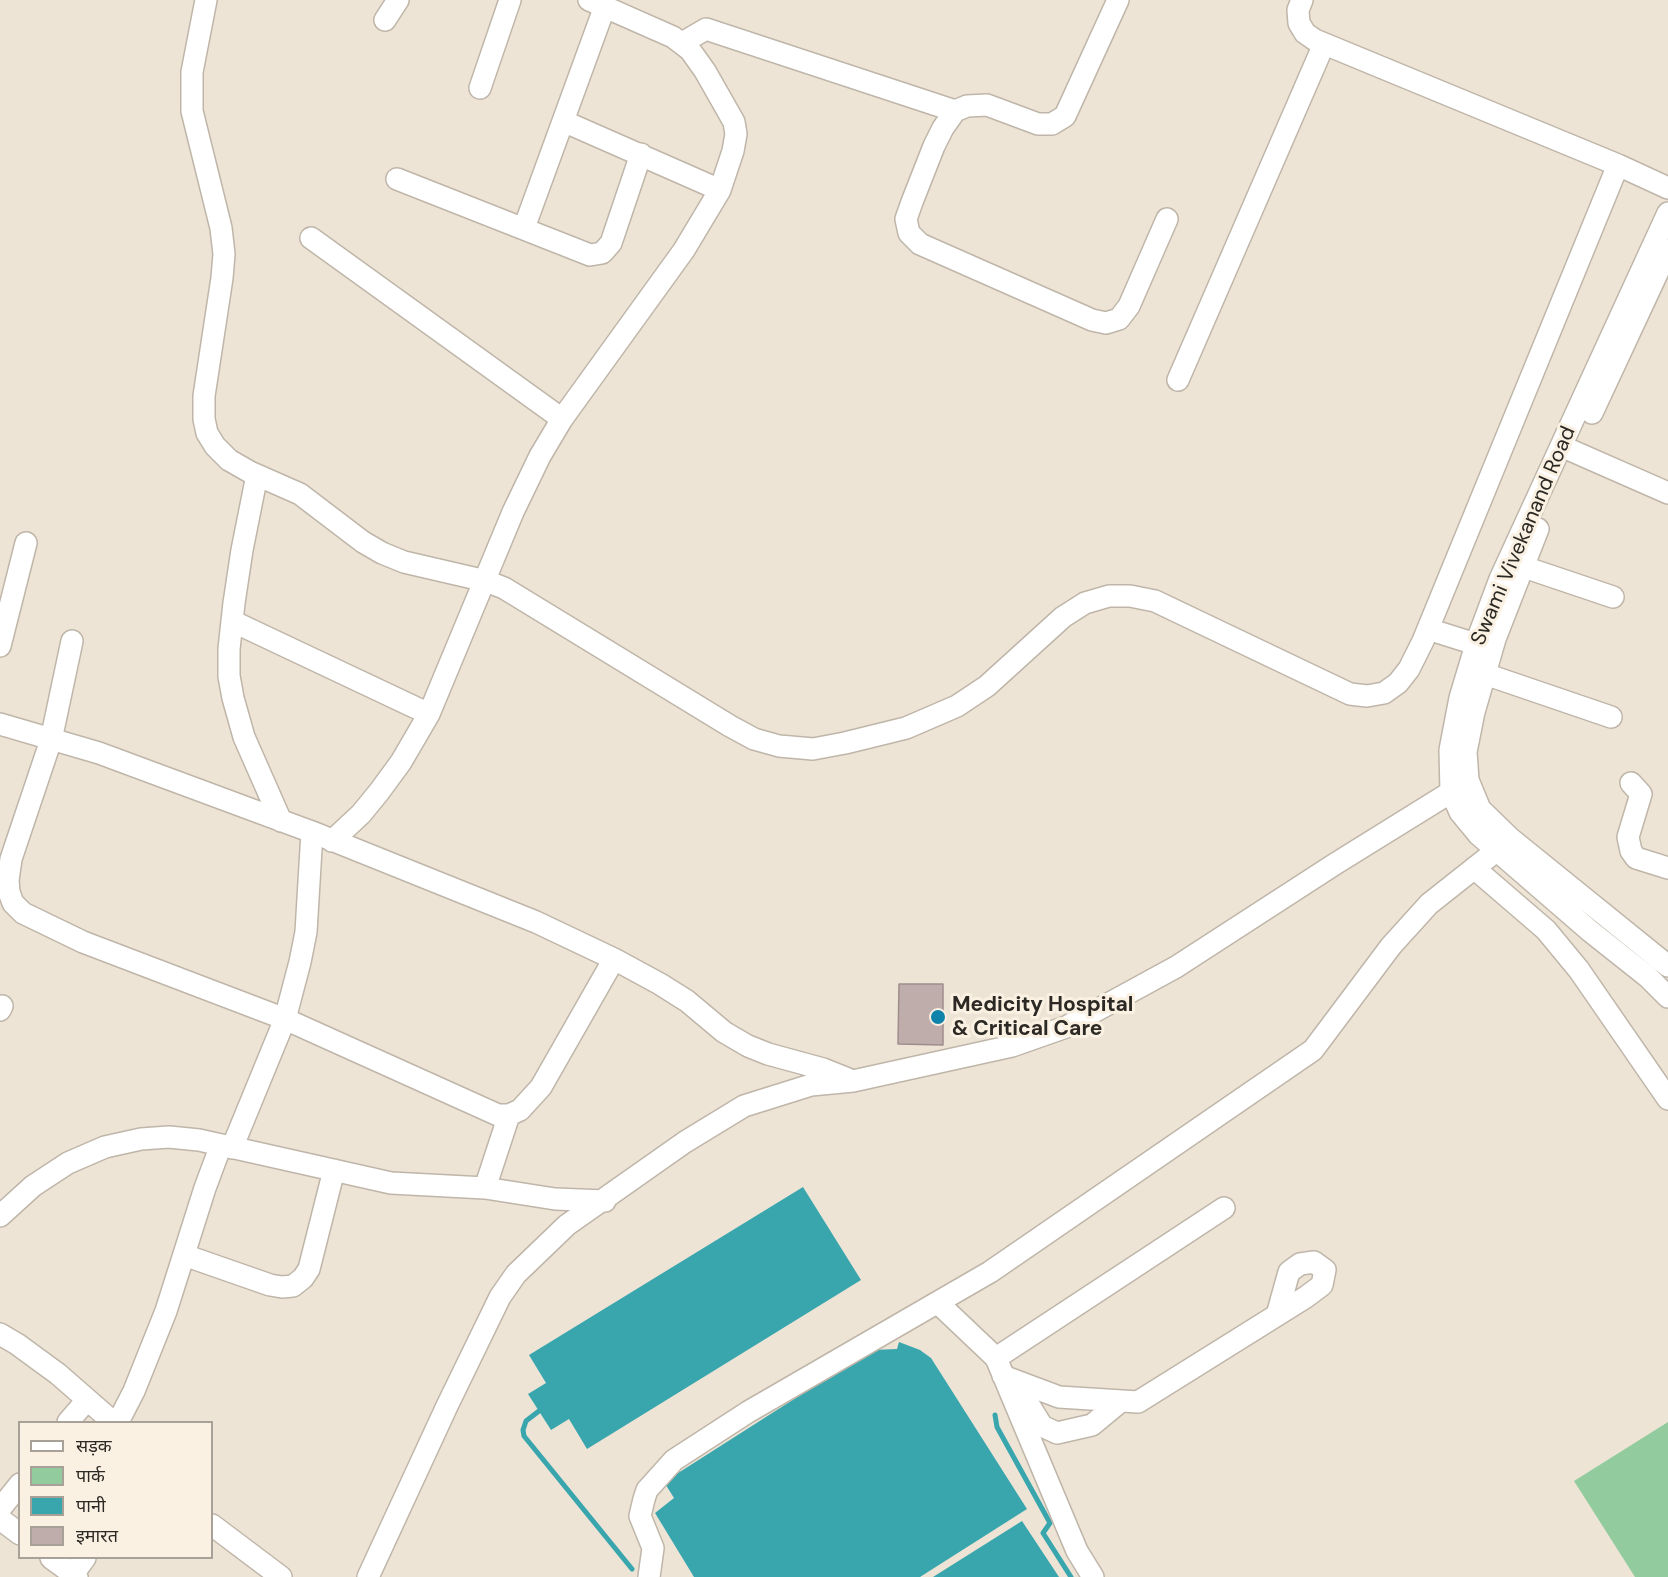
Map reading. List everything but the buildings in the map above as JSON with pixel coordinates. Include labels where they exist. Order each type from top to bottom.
[{"type":"street","points":[[385,20],[398,0]]},
{"type":"street","points":[[480,88],[510,0]]},
{"type":"street","points":[[1118,0],[1065,116],[1052,124],[1038,124],[987,105],[967,106],[955,111],[934,146],[906,219],[909,233],[920,244],[1092,320],[1106,323],[1119,319],[1129,306],[1167,219]]},
{"type":"street","points":[[1302,0],[1298,10],[1299,23],[1305,33],[1324,44],[1618,165],[1668,188]]},
{"type":"street","points":[[202,1],[192,72],[192,111],[221,228],[224,254],[204,396],[204,419],[207,433],[215,446],[229,460],[300,495],[382,554],[404,562],[486,581],[504,588],[754,739],[779,746],[813,749],[906,728],[957,706],[987,686],[1063,617],[1085,603],[1109,596],[1155,601],[1350,694],[1367,696],[1384,693],[1398,683],[1409,669],[1428,629],[1618,165]]},
{"type":"street","points":[[332,840],[361,814],[401,762],[429,714],[525,484],[562,419],[684,250],[720,190],[733,151],[736,134],[734,122],[705,71],[690,50],[673,37],[597,3],[563,121],[524,228]]},
{"type":"street","points":[[682,43],[706,29],[955,111]]},
{"type":"street","points":[[1178,380],[1324,44]]},
{"type":"street","points":[[563,121],[720,190]]},
{"type":"street","points":[[397,179],[590,255],[602,253],[611,243],[641,154]]},
{"type":"street","name":"Swami Vivekanand Road","points":[[1668,213],[1567,449],[1540,524],[1516,564],[1484,647],[1460,698],[1450,750],[1451,792],[1460,812],[1479,835],[1590,931],[1648,977],[1668,997]]},
{"type":"street","points":[[311,238],[562,419]]},
{"type":"street","name":"Swami Vivekanand Road","points":[[1567,449],[1668,250]]},
{"type":"street","points":[[1567,449],[1668,493]]},
{"type":"street","points":[[257,475],[242,550],[232,621],[229,667],[233,698],[244,738],[281,820]]},
{"type":"street","points":[[0,646],[26,543]]},
{"type":"street","points":[[1516,564],[1613,597]]},
{"type":"street","points":[[232,621],[429,714]]},
{"type":"street","points":[[1428,629],[1484,647]]},
{"type":"street","points":[[72,641],[51,740],[11,859],[9,892],[13,903],[23,913],[83,942],[285,1020],[498,1115],[510,1115],[520,1110],[541,1087],[614,959]]},
{"type":"street","name":"Swami Vivekanand Road","points":[[1484,647],[1485,674],[1474,712],[1467,753],[1468,780],[1480,809],[1511,839],[1668,966]]},
{"type":"street","points":[[1485,674],[1611,717]]},
{"type":"street","points":[[0,724],[99,753],[281,820],[536,922],[614,959],[687,1001],[724,1032],[748,1046],[823,1069],[853,1081]]},
{"type":"street","points":[[1631,783],[1641,794],[1628,837],[1631,850],[1636,858],[1668,868]]},
{"type":"street","points":[[368,1577],[500,1297],[516,1274],[567,1226],[685,1142],[744,1106],[811,1085],[853,1081],[1012,1046],[1066,1027],[1185,962],[1451,792]]},
{"type":"street","points":[[118,1421],[152,1349],[205,1188],[227,1147],[285,1020],[306,932],[312,832]]},
{"type":"street","points":[[649,1577],[653,1548],[640,1516],[647,1490],[674,1460],[748,1412],[990,1272],[1313,1050],[1399,938],[1429,904],[1496,851]]},
{"type":"street","points":[[1473,868],[1546,930],[1579,970],[1668,1099]]},
{"type":"street","points":[[485,1188],[510,1115]]},
{"type":"street","points":[[0,1216],[33,1186],[59,1169],[105,1147],[141,1139],[169,1137],[199,1140],[391,1183],[485,1188],[555,1198],[605,1201]]},
{"type":"street","points":[[184,1255],[270,1285],[293,1286],[309,1269],[334,1170]]},
{"type":"street","points":[[1000,1367],[1224,1208]]},
{"type":"street","points":[[938,1303],[1000,1367],[1025,1397],[1042,1426],[1057,1433],[1092,1425],[1121,1401]]},
{"type":"street","points":[[1000,1367],[1059,1397],[1138,1402],[1277,1315]]},
{"type":"street","points":[[0,1334],[58,1374],[112,1421]]},
{"type":"street","points":[[1000,1367],[1077,1551],[1093,1577]]},
{"type":"street","points":[[69,1421],[87,1400]]},
{"type":"street","points":[[0,1509],[18,1486]]},
{"type":"street","points":[[0,1519],[18,1532]]},
{"type":"street","points":[[213,1526],[281,1577]]},
{"type":"street","points":[[55,1559],[77,1571]]},
{"type":"green space","points":[[1668,1422],[1668,1577],[1635,1577],[1574,1481]]},
{"type":"water","points":[[803,1187],[861,1280],[587,1449],[569,1419],[551,1430],[528,1394],[546,1383],[529,1355]]},
{"type":"water","points":[[899,1342],[920,1350],[931,1358],[1027,1509],[920,1577],[694,1577],[655,1513],[674,1498],[664,1482],[871,1350],[897,1349]]},
{"type":"water","points":[[1022,1521],[1059,1577],[933,1577]]},
{"type":"waterway","points":[[539,1411],[526,1421],[524,1436],[632,1569]]},
{"type":"waterway","points":[[995,1415],[997,1427],[1050,1523],[1043,1533],[1071,1577]]},
{"type":"place","name":"Medicity Hospital & Critical Care","points":[[938,1017]]}]
